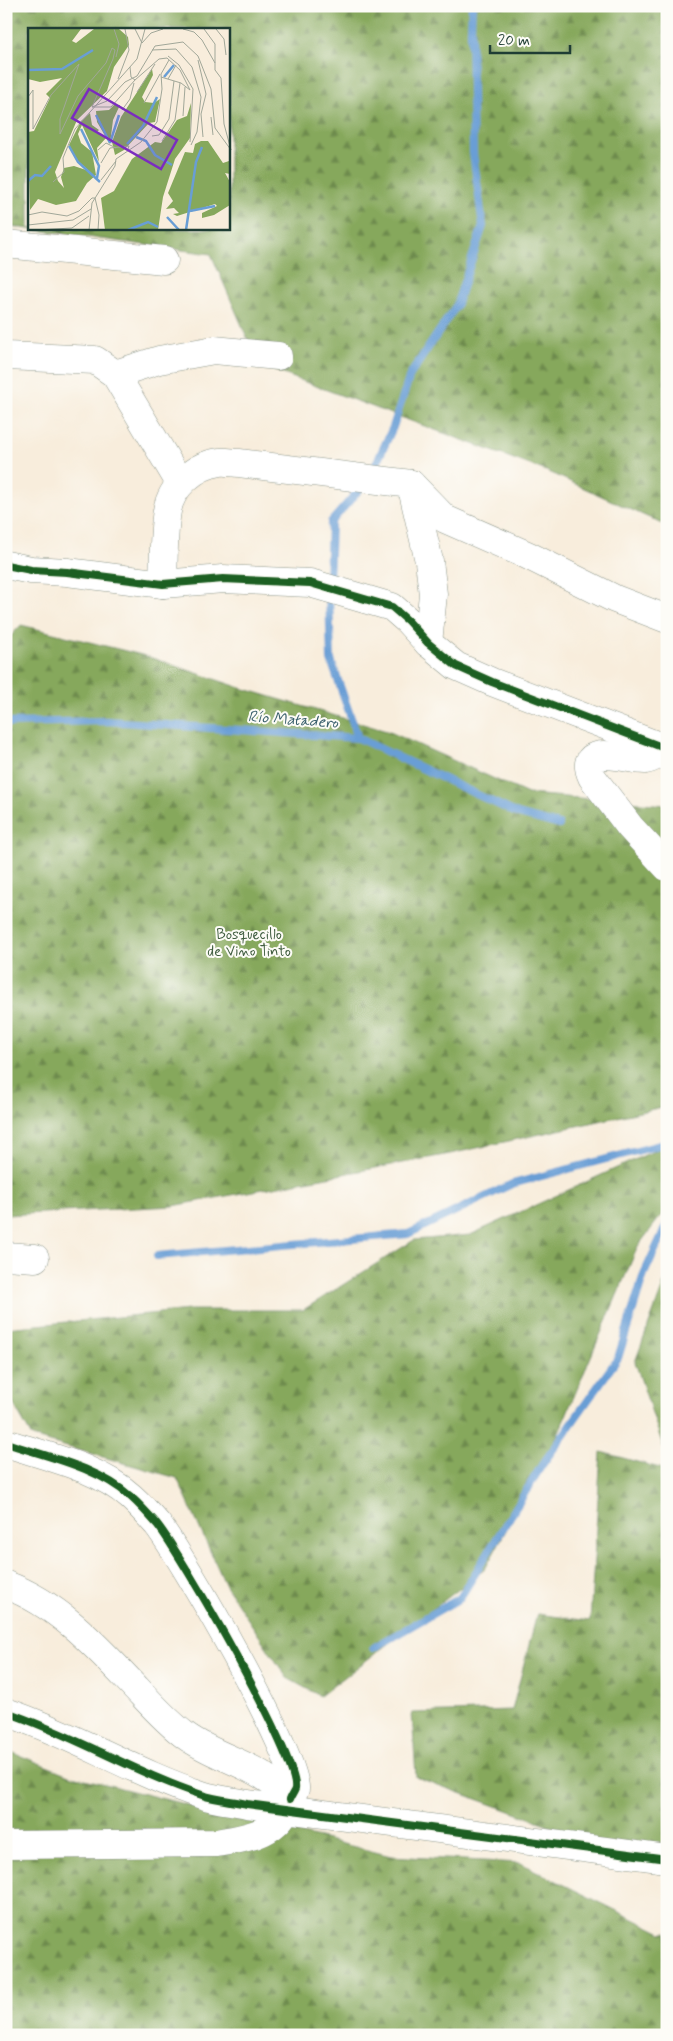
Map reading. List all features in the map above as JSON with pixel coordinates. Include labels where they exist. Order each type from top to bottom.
[{"type":"street","points":[[6,244],[164,260]]},
{"type":"street","points":[[115,374],[159,360],[214,350],[278,356]]},
{"type":"street","points":[[6,356],[95,360],[115,374],[180,483]]},
{"type":"street","points":[[163,584],[166,512],[171,497],[180,483],[190,475],[220,462],[411,484],[445,519],[528,555],[615,599],[667,619]]},
{"type":"street","points":[[411,484],[429,561],[433,594],[428,643]]},
{"type":"street","points":[[6,565],[31,570],[67,572],[163,584],[224,579],[310,583],[392,608],[408,621],[428,643],[456,666],[666,749]]},
{"type":"street","points":[[666,749],[657,756],[646,760],[601,754],[591,760],[589,764],[592,777],[630,827],[667,866]]},
{"type":"street","points":[[6,1256],[35,1258]]},
{"type":"street","points":[[6,1443],[96,1474],[130,1496],[157,1525],[195,1582],[277,1734],[291,1768],[295,1788],[283,1817],[266,1831],[244,1839],[216,1843],[6,1845]]},
{"type":"street","points":[[6,1585],[30,1595],[55,1611],[108,1659],[160,1713],[187,1737],[258,1772],[281,1788],[289,1804]]},
{"type":"street","points":[[6,1712],[79,1741],[163,1781],[205,1796],[289,1804],[667,1859]]},
{"type":"green space","points":[[6,6],[667,6],[667,526],[549,472],[259,365],[211,254],[35,230],[230,230],[230,28],[28,28],[28,229],[6,226]]},
{"type":"green space","name":"Bosquecillo de Vino Tinto","points":[[21,625],[146,656],[241,688],[390,732],[528,794],[667,805],[667,1106],[450,1154],[173,1206],[6,1215],[6,641]]},
{"type":"green space","points":[[667,1145],[667,1208],[638,1246],[558,1434],[485,1569],[320,1696],[287,1678],[226,1586],[177,1478],[32,1437],[6,1391],[6,1328],[189,1310],[303,1310],[414,1240],[470,1235]]},
{"type":"green space","points":[[667,1275],[667,1458],[635,1362]]},
{"type":"green space","points":[[601,1452],[667,1470],[667,1855],[634,1856],[416,1777],[412,1713],[512,1710],[537,1614],[590,1621]]},
{"type":"green space","points":[[6,1750],[69,1775],[391,1856],[520,1863],[662,1933],[667,1932],[667,2035],[6,2035]]},
{"type":"waterway","points":[[371,475],[393,427],[410,375],[456,306],[483,226],[473,153],[472,6]]},
{"type":"waterway","points":[[329,583],[331,522],[364,484]]},
{"type":"waterway","points":[[329,594],[331,660],[358,738]]},
{"type":"waterway","name":"Río Matadero","points":[[6,723],[107,721],[358,738],[518,814],[559,825]]},
{"type":"waterway","points":[[157,1256],[408,1234],[512,1184],[667,1143]]},
{"type":"waterway","points":[[373,1648],[460,1598],[542,1465],[618,1358],[644,1274],[667,1224]]},
{"type":"cycle path","points":[[6,565],[31,570],[67,572],[163,584],[223,579],[310,583],[392,607],[428,643],[456,666],[492,682],[667,749]]},
{"type":"cycle path","points":[[6,1443],[72,1464],[103,1478],[131,1497],[157,1524],[213,1613],[260,1700],[291,1771],[295,1789],[290,1799]]},
{"type":"cycle path","points":[[6,1712],[31,1721],[177,1786],[213,1798],[667,1859]]}]
